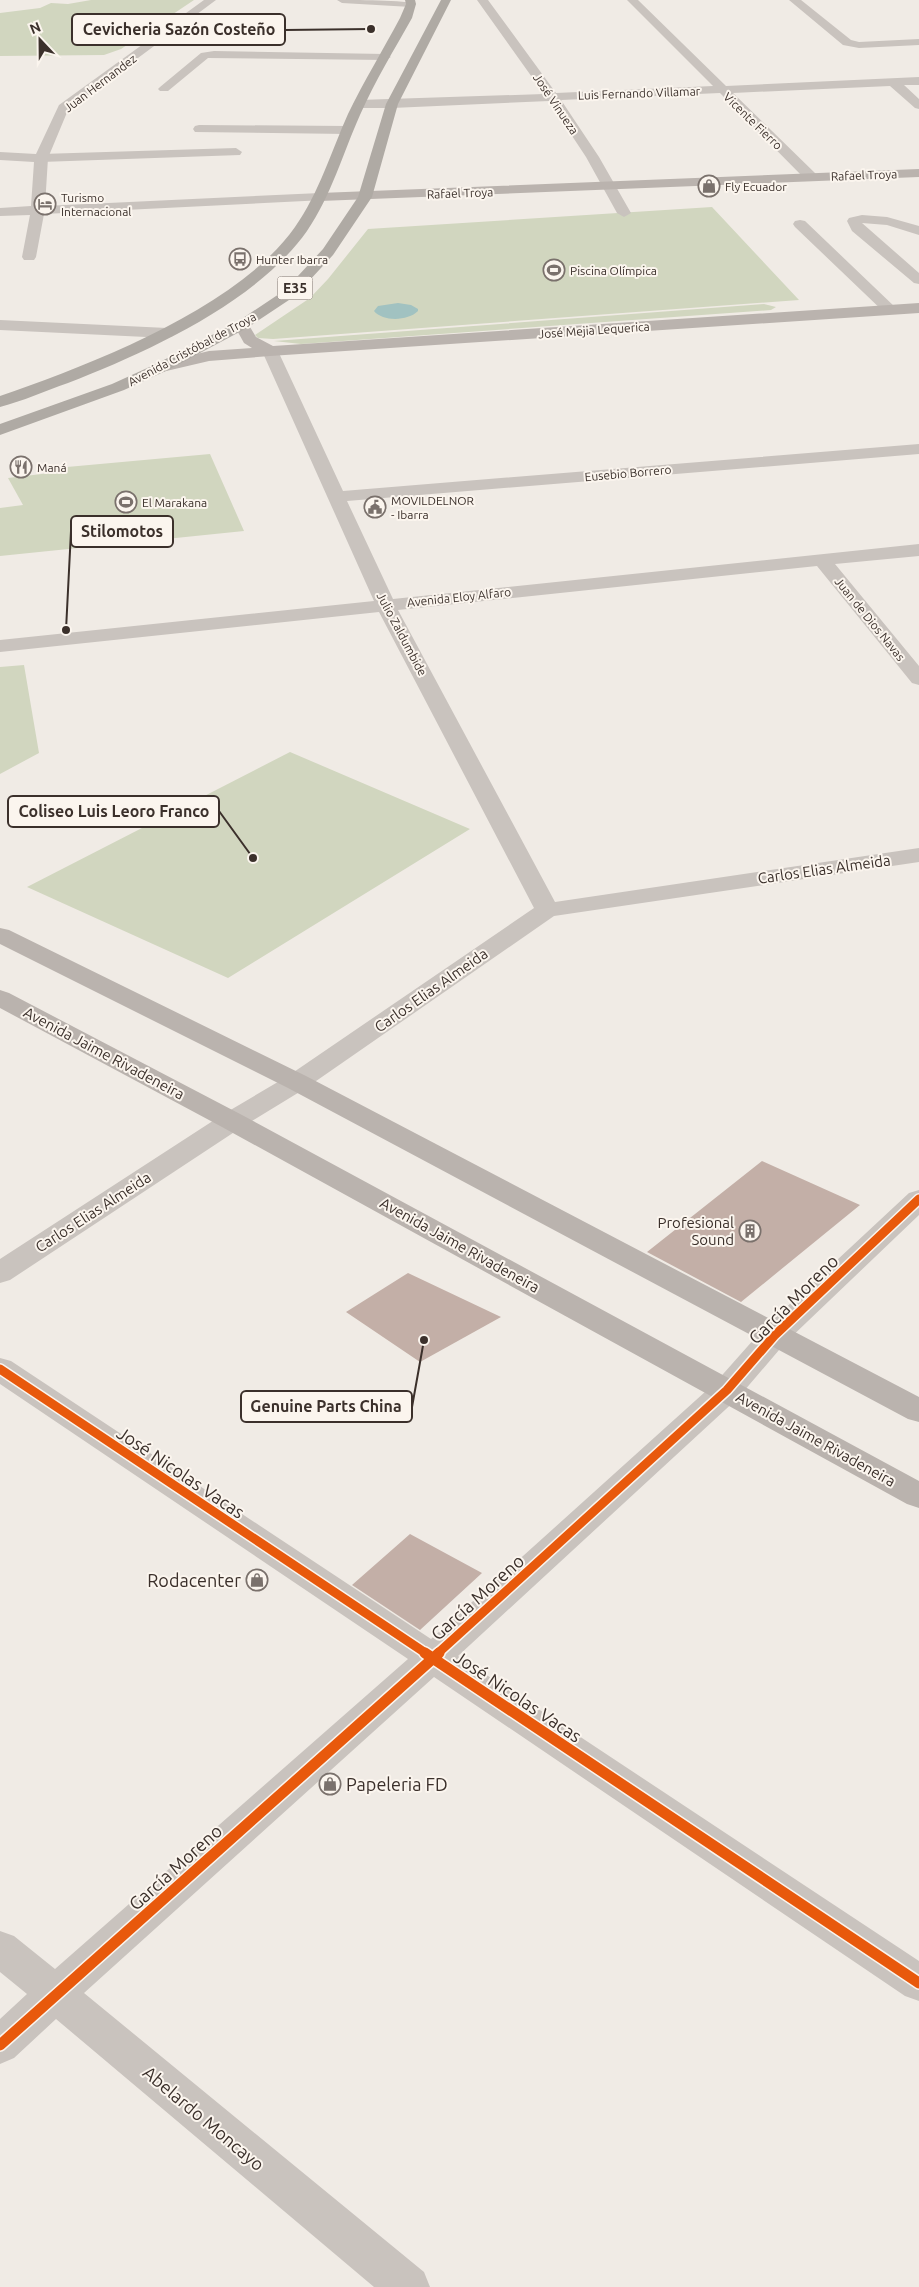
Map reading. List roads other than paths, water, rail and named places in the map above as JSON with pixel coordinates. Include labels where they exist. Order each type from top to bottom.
[{"type":"highway","name":"Avenida Cristóbal de Troya","points":[[0,430],[118,387],[162,367],[242,325],[290,293],[328,252],[365,197],[392,104],[446,0]]},
{"type":"highway","name":"Avenida Cristóbal de Troya","points":[[0,402],[70,376],[167,333],[249,283],[290,242],[320,198],[359,104],[406,18],[411,2]]},
{"type":"street","name":"Juan Hernandez","points":[[29,257],[44,167],[62,108],[211,0]]},
{"type":"street","name":"José Vinueza","points":[[482,0],[553,97],[611,187],[624,213]]},
{"type":"street","name":"Vicente Fierro","points":[[632,0],[811,177]]},
{"type":"street","points":[[794,0],[847,43],[919,42]]},
{"type":"street","name":"Luis Fernando Villamar","points":[[359,104],[919,81]]},
{"type":"street","points":[[893,82],[919,105]]},
{"type":"street","points":[[0,156],[44,167]]},
{"type":"street","name":"Rafael Troya","points":[[0,212],[919,173]]},
{"type":"street","name":"José Mejia Lequerica","points":[[162,367],[209,356],[270,351],[919,308]]},
{"type":"street","points":[[0,325],[167,333]]},
{"type":"street","points":[[242,325],[250,340],[270,351]]},
{"type":"street","name":"Julio Zaldumbide","points":[[270,351],[390,612],[547,910]]},
{"type":"street","name":"Eusebio Borrero","points":[[336,497],[919,449]]},
{"type":"street","name":"Avenida Eloy Alfaro","points":[[0,660],[821,559],[919,550]]},
{"type":"street","name":"Juan de Dios Navas","points":[[821,559],[919,679]]},
{"type":"street","name":"Avenida Eloy Alfaro","points":[[0,646],[919,566]]},
{"type":"street","name":"Carlos Elias Almeida","points":[[0,1273],[232,1121],[297,1082],[547,910],[919,855]]},
{"type":"street","points":[[0,935],[297,1082],[919,1411]]},
{"type":"street","name":"Avenida Jaime Rivadeneira","points":[[0,998],[232,1121],[919,1496]]},
{"type":"street","name":"García Moreno","points":[[0,2045],[434,1657],[727,1390],[774,1336],[919,1199]]},
{"type":"street","name":"José Nicolas Vacas","points":[[0,1369],[434,1657],[919,1983]]},
{"type":"street","name":"Abelardo Moncayo","points":[[0,1948],[408,2287]]},
{"type":"lane","points":[[342,0],[411,2]]},
{"type":"lane","points":[[164,89],[206,55],[385,57]]},
{"type":"lane","points":[[199,129],[347,130]]},
{"type":"lane","points":[[44,167],[236,152]]},
{"type":"lane","points":[[916,274],[857,228],[854,222],[873,219],[898,223],[919,231]]},
{"type":"lane","points":[[800,224],[891,310]]},
{"type":"water","points":[[398,303],[411,305],[418,309],[418,311],[408,317],[396,319],[383,317],[374,311],[378,306]]},
{"type":"place","name":"Cevicheria Sazón Costeño","points":[[371,29]]},
{"type":"place","name":"Fly Ecuador","points":[[709,186]]},
{"type":"place","name":"Turismo Internacional","points":[[45,204]]},
{"type":"place","name":"Hunter Ibarra","points":[[240,259]]},
{"type":"place","name":"Piscina Olímpica","points":[[554,270]]},
{"type":"place","name":"Maná","points":[[21,467]]},
{"type":"place","name":"El Marakana","points":[[126,502]]},
{"type":"place","name":"MOVILDELNOR - Ibarra","points":[[375,507]]},
{"type":"place","name":"Stilomotos","points":[[66,630]]},
{"type":"place","name":"Coliseo Luis Leoro Franco","points":[[253,858]]},
{"type":"place","name":"Profesional Sound","points":[[750,1231]]},
{"type":"place","name":"Genuine Parts China","points":[[424,1340]]},
{"type":"place","name":"Rodacenter","points":[[257,1580]]},
{"type":"place","name":"Papeleria FD","points":[[330,1784]]}]
